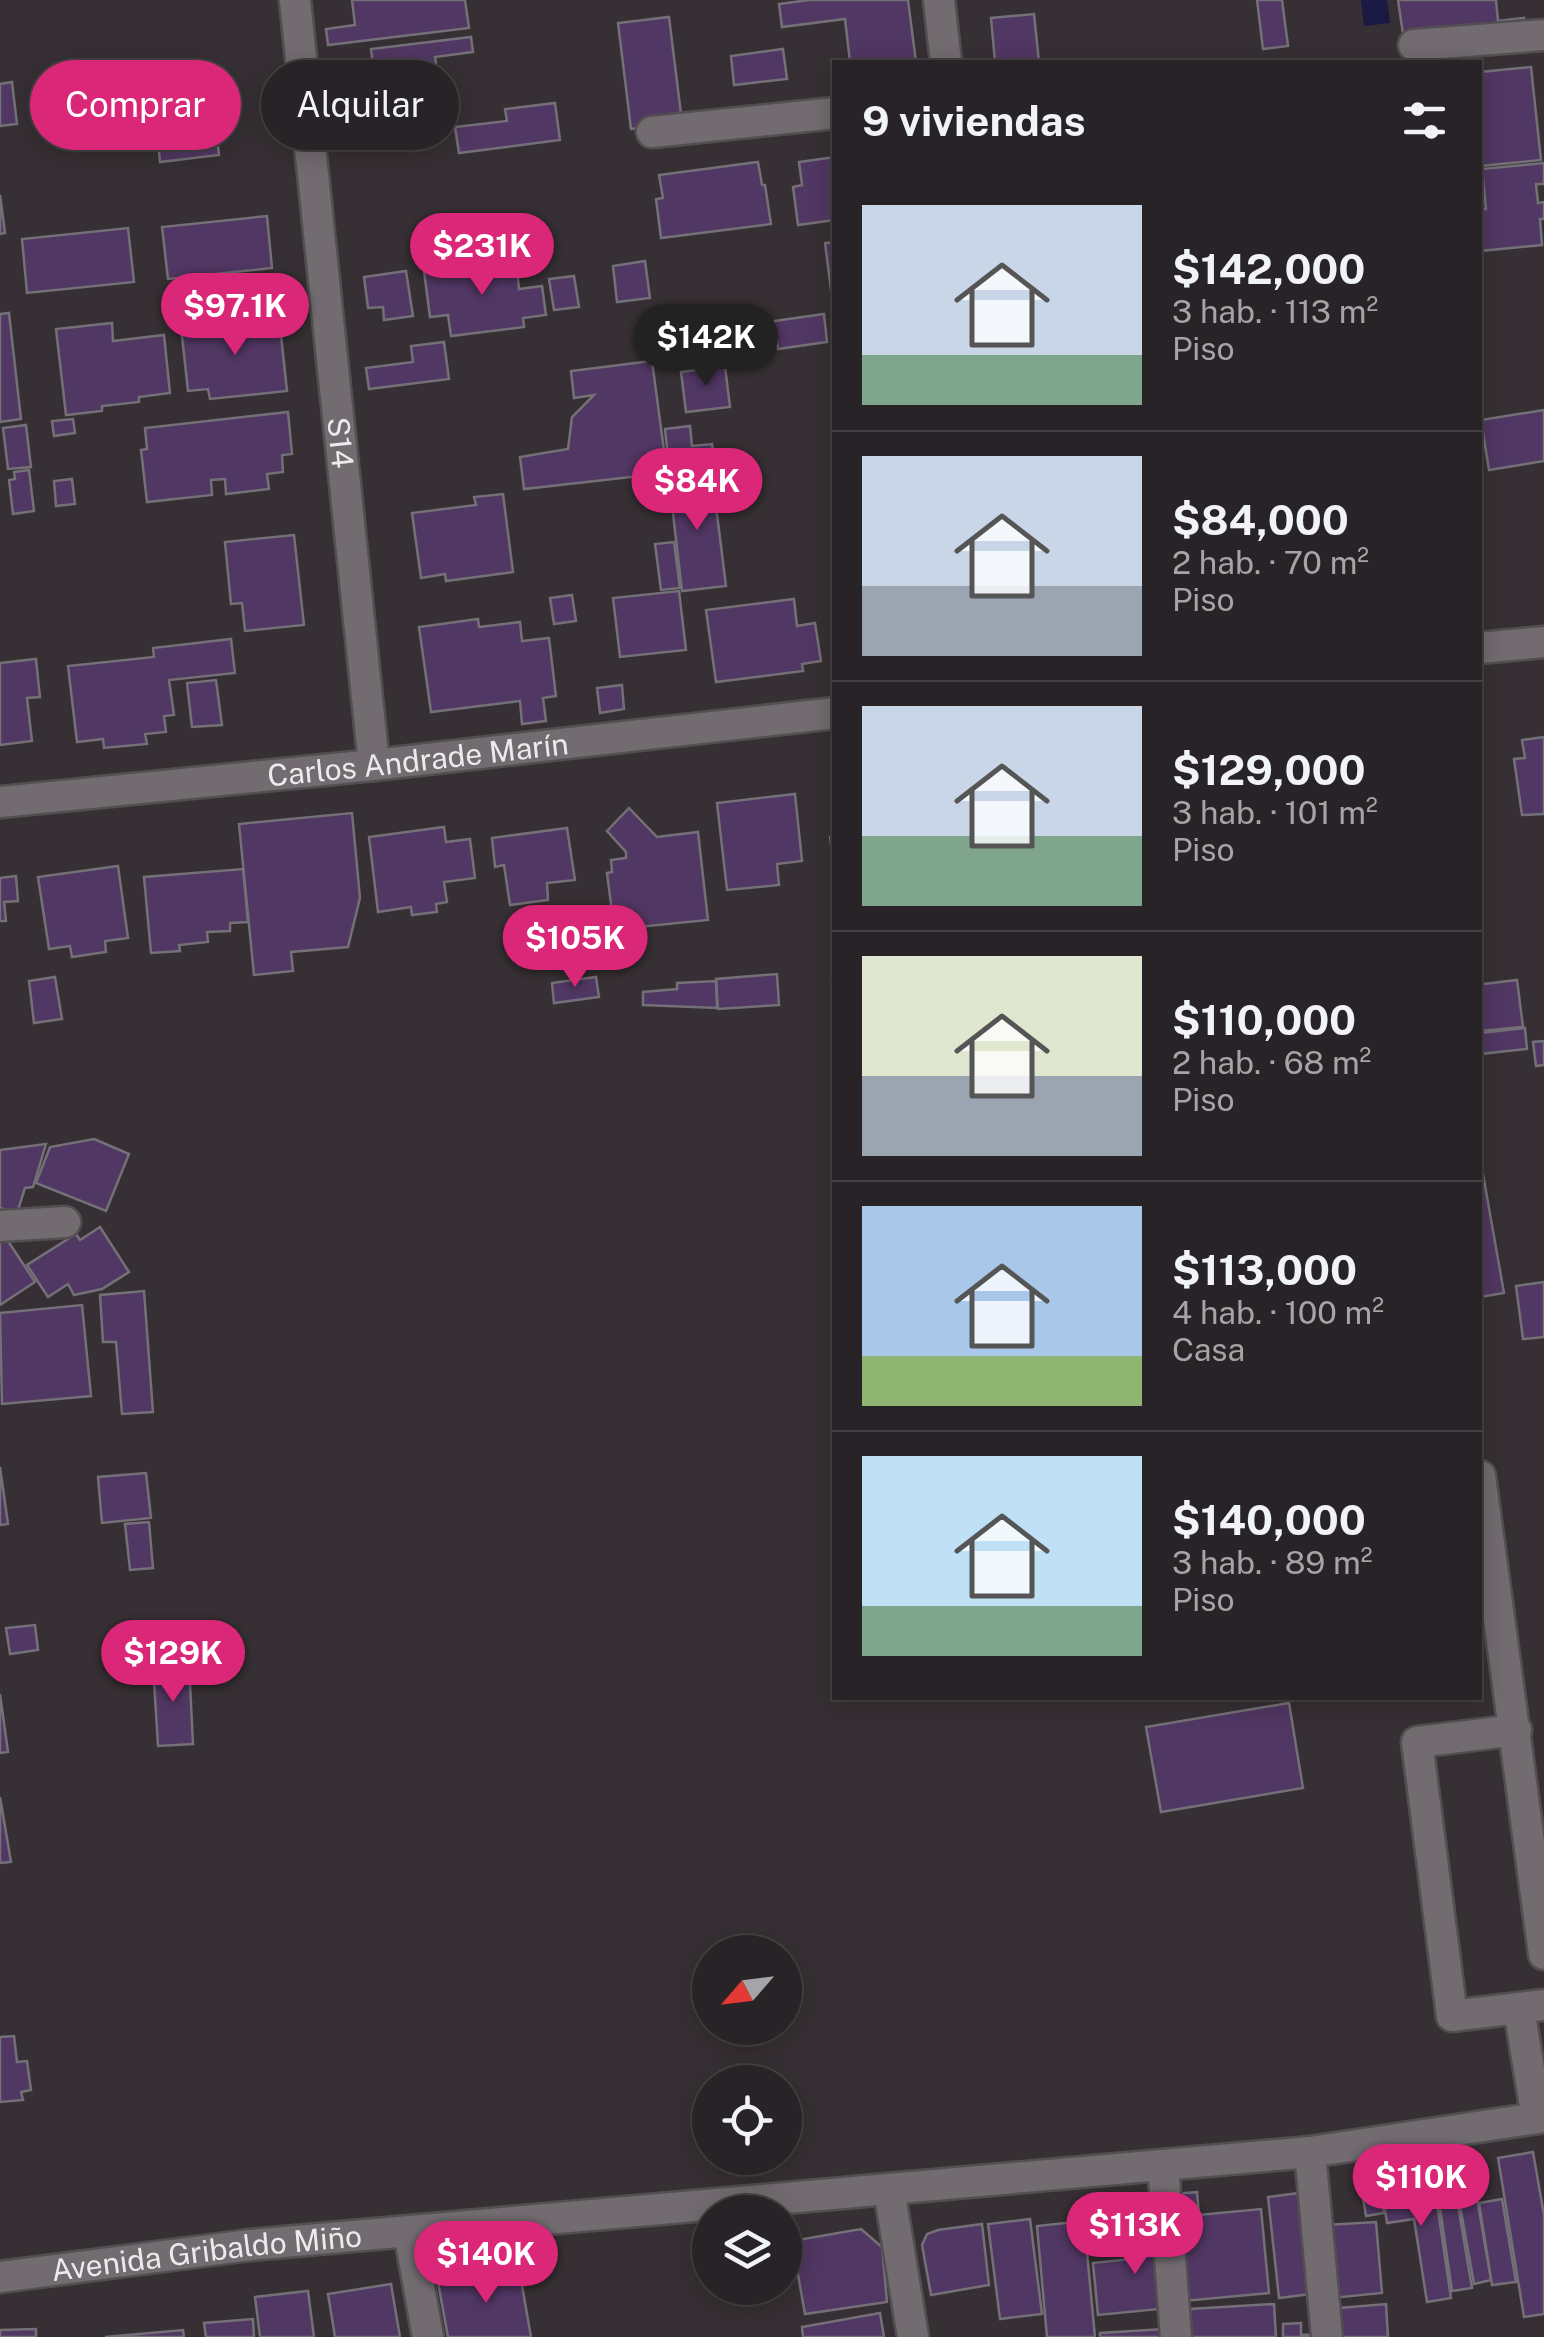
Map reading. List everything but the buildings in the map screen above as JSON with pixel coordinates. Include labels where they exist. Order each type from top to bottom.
[{"type":"street","name":"S14","points":[[295,0],[374,765]]},
{"type":"street","points":[[939,0],[946,60]]},
{"type":"street","points":[[1414,45],[1544,35]]},
{"type":"street","points":[[652,132],[832,113]]},
{"type":"street","points":[[1482,648],[1544,642]]},
{"type":"street","name":"Carlos Andrade Marín","points":[[0,802],[832,713]]},
{"type":"street","points":[[0,1226],[65,1222]]},
{"type":"street","points":[[1482,1490],[1544,1954]]},
{"type":"street","points":[[1516,1730],[1417,1742],[1452,2016],[1531,2007],[1541,2118]]},
{"type":"street","name":"Avenida Gribaldo Miño","points":[[0,2277],[250,2246],[1310,2152],[1541,2118]]},
{"type":"street","points":[[1310,2152],[1327,2337]]},
{"type":"street","points":[[1163,2165],[1176,2337]]},
{"type":"street","points":[[888,2189],[913,2337]]},
{"type":"street","points":[[409,2232],[428,2337]]},
{"type":"shaded area","points":[[1361,0],[1387,0],[1390,23],[1364,26]]}]
